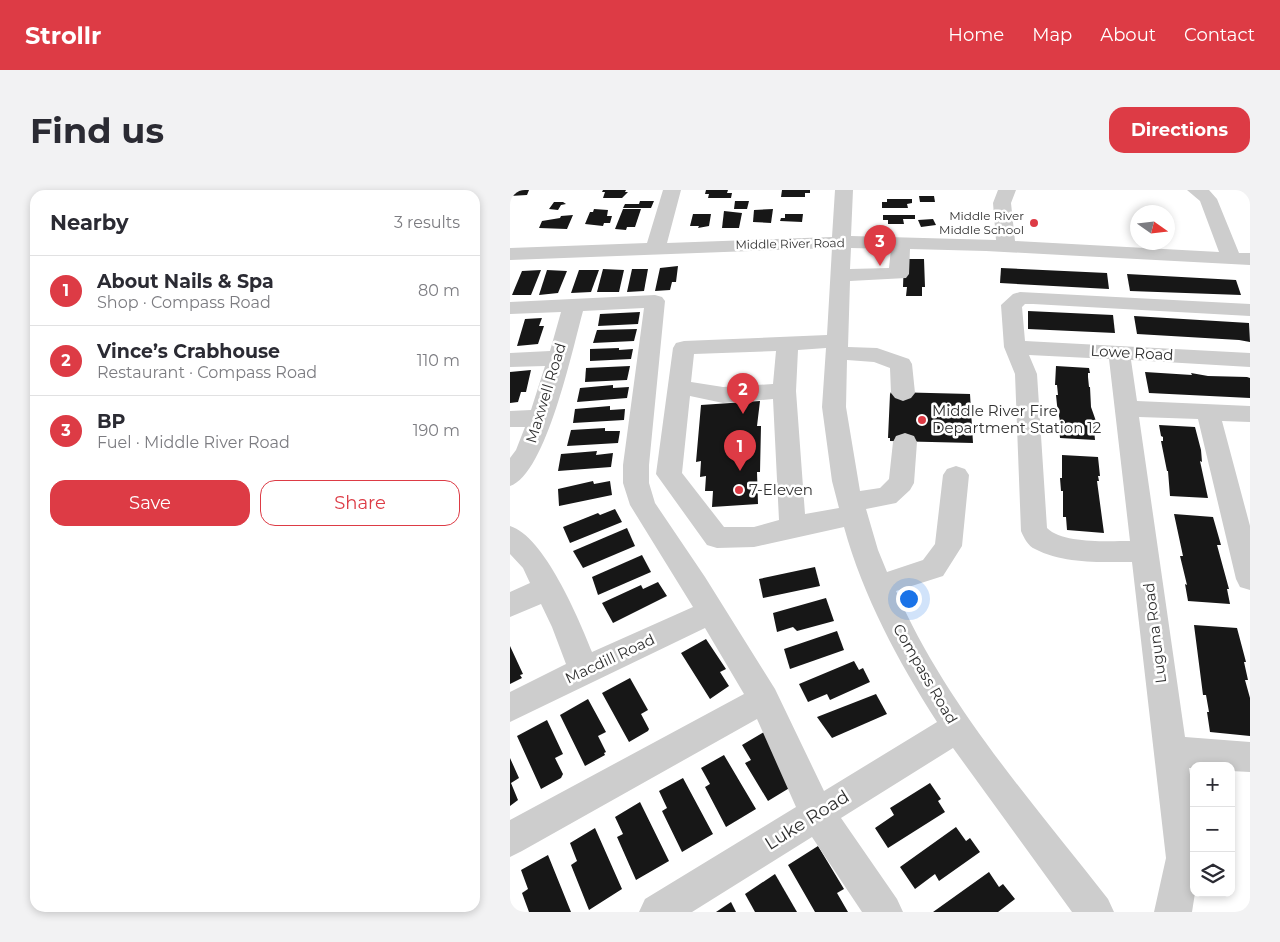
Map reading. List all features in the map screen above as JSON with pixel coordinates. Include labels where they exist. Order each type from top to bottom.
[{"type":"street","points":[[656,247],[672,190]]},
{"type":"street","name":"Compass Road","points":[[844,190],[834,407],[836,438],[851,508],[878,586],[919,667],[956,728],[1095,912]]},
{"type":"street","points":[[1006,246],[1002,203],[1008,190],[1013,190]]},
{"type":"street","points":[[1196,190],[1202,192],[1208,199],[1241,259]]},
{"type":"street","name":"Middle River Road","points":[[510,254],[656,247],[843,242],[1006,246],[1241,259]]},
{"type":"street","points":[[841,275],[899,274],[901,243]]},
{"type":"street","points":[[1146,552],[1061,546],[1044,541],[1034,532],[1026,374],[1015,347],[1010,305],[1020,298],[1250,310]]},
{"type":"street","points":[[510,308],[655,301],[636,465],[636,483],[643,505],[695,584],[710,612],[764,699],[817,814],[884,912]]},
{"type":"street","name":"Maxwell Road","points":[[510,477],[528,452],[549,392],[574,304]]},
{"type":"street","points":[[787,344],[784,391],[793,527]]},
{"type":"street","points":[[903,393],[901,364],[877,354],[836,347],[787,344],[684,348],[670,474],[717,538],[754,537],[793,527],[887,496],[901,483],[905,442]]},
{"type":"street","name":"Lowe Road","points":[[1015,347],[1250,360]]},
{"type":"street","name":"Luguna Road","points":[[1119,353],[1184,858],[1173,912]]},
{"type":"street","points":[[510,360],[558,358]]},
{"type":"street","points":[[679,387],[723,395],[784,391]]},
{"type":"street","points":[[1126,408],[1250,414]]},
{"type":"street","points":[[1208,412],[1250,579]]},
{"type":"street","points":[[510,419],[540,418]]},
{"type":"street","points":[[878,586],[933,568],[948,546],[956,475]]},
{"type":"street","points":[[510,536],[533,561],[567,628],[584,670]]},
{"type":"street","points":[[510,605],[547,588]]},
{"type":"street","name":"Macdill Road","points":[[510,708],[584,670],[710,612]]},
{"type":"street","points":[[510,839],[764,699]]},
{"type":"street","name":"Luke Road","points":[[658,912],[956,728]]},
{"type":"street","points":[[1169,751],[1250,757]]},
{"type":"building","points":[[510,190],[529,190],[527,195],[510,196]]},
{"type":"building","points":[[603,190],[626,190],[625,192],[628,192],[622,198],[603,198],[605,192],[602,192]]},
{"type":"building","points":[[706,190],[728,190],[727,193],[732,193],[731,198],[708,198],[709,194],[705,194]]},
{"type":"building","points":[[782,190],[810,190],[810,193],[805,193],[805,197],[781,197]]},
{"type":"building","points":[[919,196],[934,196],[935,202],[920,202]]},
{"type":"building","points":[[887,199],[912,199],[912,203],[907,204],[908,208],[882,208],[882,202],[887,202]]},
{"type":"building","points":[[640,201],[654,201],[651,208],[623,208],[625,204],[639,204]]},
{"type":"building","points":[[735,201],[749,201],[747,209],[734,209]]},
{"type":"building","points":[[554,202],[566,204],[561,205],[558,210],[549,209]]},
{"type":"building","points":[[594,209],[608,210],[607,216],[612,216],[610,223],[604,223],[603,226],[585,224],[590,212],[593,212]]},
{"type":"building","points":[[623,209],[641,209],[635,227],[627,227],[626,230],[615,229]]},
{"type":"building","points":[[773,209],[771,223],[753,222],[754,210]]},
{"type":"building","points":[[724,211],[742,213],[739,228],[722,228]]},
{"type":"building","points":[[693,214],[711,214],[709,226],[698,228],[699,226],[690,226]]},
{"type":"building","points":[[785,214],[803,214],[802,222],[780,221],[781,218],[785,218]]},
{"type":"building","points":[[573,215],[567,229],[539,228],[542,221]]},
{"type":"building","points":[[883,215],[915,215],[915,219],[903,219],[904,224],[888,224],[888,220],[883,220]]},
{"type":"building","points":[[933,219],[936,225],[921,227],[918,220]]},
{"type":"building","points":[[904,259],[924,259],[925,287],[922,287],[922,296],[906,296],[907,287],[903,287]]},
{"type":"building","points":[[678,266],[676,282],[672,282],[670,290],[655,291],[660,268]]},
{"type":"building","points":[[1001,268],[1107,273],[1109,289],[1000,283]]},
{"type":"building","points":[[603,269],[624,270],[619,292],[597,292]]},
{"type":"building","points":[[632,269],[648,269],[644,291],[627,292]]},
{"type":"building","points":[[541,270],[531,295],[512,295],[522,271]]},
{"type":"building","points":[[547,270],[567,271],[558,293],[539,295]]},
{"type":"building","points":[[579,270],[599,270],[591,292],[571,293]]},
{"type":"building","points":[[1127,274],[1236,280],[1241,295],[1130,291]]},
{"type":"building","points":[[1028,311],[1113,315],[1115,333],[1028,329]]},
{"type":"building","points":[[640,312],[638,324],[598,326],[600,314]]},
{"type":"building","points":[[1134,316],[1249,323],[1250,342],[1137,334]]},
{"type":"building","points":[[542,318],[539,326],[544,326],[538,344],[517,346],[525,319]]},
{"type":"building","points":[[637,329],[634,341],[593,343],[597,330]]},
{"type":"building","points":[[619,348],[619,350],[633,349],[631,359],[590,361],[590,349]]},
{"type":"building","points":[[630,366],[627,380],[585,382],[586,368]]},
{"type":"building","points":[[1056,366],[1089,368],[1091,407],[1097,424],[1096,429],[1094,429],[1095,440],[1060,438],[1059,427],[1061,427],[1056,395],[1058,395],[1057,385],[1055,385]]},
{"type":"building","points":[[531,370],[526,392],[521,392],[518,402],[510,403],[510,372]]},
{"type":"building","points":[[1145,372],[1247,377],[1250,378],[1250,398],[1149,393]]},
{"type":"building","points":[[613,385],[613,388],[629,387],[627,398],[577,402],[580,388]]},
{"type":"building","points":[[891,392],[970,394],[973,443],[890,441],[890,438],[888,438]]},
{"type":"building","points":[[760,401],[757,426],[761,426],[760,472],[757,472],[758,504],[712,507],[713,491],[705,491],[706,476],[700,477],[701,461],[696,462],[701,405]]},
{"type":"building","points":[[610,406],[610,410],[625,409],[624,420],[573,423],[575,409]]},
{"type":"building","points":[[1159,425],[1195,427],[1201,450],[1202,462],[1200,461],[1208,498],[1170,496],[1168,471],[1161,441],[1163,441],[1163,437],[1161,436]]},
{"type":"building","points":[[605,428],[605,431],[620,431],[618,443],[567,446],[571,430]]},
{"type":"building","points":[[597,451],[596,455],[613,453],[611,467],[558,471],[561,454]]},
{"type":"building","points":[[1062,455],[1098,457],[1100,476],[1098,476],[1099,481],[1097,481],[1104,533],[1067,530],[1066,517],[1063,517],[1063,491],[1061,491],[1060,478],[1062,478]]},
{"type":"building","points":[[593,481],[594,484],[610,481],[612,495],[559,506],[558,489]]},
{"type":"building","points":[[615,509],[622,522],[570,543],[563,527],[598,513],[600,515]]},
{"type":"building","points":[[1174,514],[1213,517],[1221,545],[1217,545],[1229,589],[1227,589],[1230,604],[1188,601],[1185,584],[1187,585],[1180,556],[1183,556]]},
{"type":"building","points":[[627,528],[635,546],[583,568],[573,551]]},
{"type":"building","points":[[642,555],[651,572],[598,595],[592,577]]},
{"type":"building","points":[[815,567],[820,586],[763,598],[759,579]]},
{"type":"building","points":[[658,582],[667,596],[613,623],[602,603],[641,585],[643,589]]},
{"type":"building","points":[[826,598],[834,621],[797,631],[793,627],[777,632],[773,613]]},
{"type":"building","points":[[1194,625],[1237,628],[1246,662],[1244,662],[1248,680],[1245,680],[1250,698],[1250,736],[1210,732],[1207,712],[1209,712],[1206,695],[1203,695]]},
{"type":"building","points":[[837,631],[844,650],[790,669],[784,649]]},
{"type":"building","points":[[706,639],[726,669],[720,672],[729,686],[710,699],[681,653]]},
{"type":"building","points":[[510,646],[523,674],[520,675],[522,678],[510,684]]},
{"type":"building","points":[[854,661],[859,670],[863,668],[870,682],[830,700],[827,694],[808,702],[799,684]]},
{"type":"building","points":[[630,678],[648,710],[641,714],[649,729],[629,742],[602,693]]},
{"type":"building","points":[[876,694],[887,714],[832,738],[817,717]]},
{"type":"building","points":[[588,699],[606,732],[598,736],[606,752],[604,753],[605,755],[585,766],[560,715]]},
{"type":"building","points":[[547,720],[563,754],[555,758],[563,774],[561,778],[541,789],[517,736]]},
{"type":"building","points":[[764,732],[796,784],[768,801],[745,763],[751,760],[742,745]]},
{"type":"building","points":[[724,755],[756,809],[726,827],[705,787],[710,784],[701,768]]},
{"type":"building","points":[[510,758],[519,778],[511,783],[518,800],[510,806]]},
{"type":"building","points":[[683,778],[713,834],[682,852],[662,811],[667,808],[659,791]]},
{"type":"building","points":[[930,783],[941,799],[938,801],[945,812],[888,848],[875,828],[894,815],[890,808]]},
{"type":"building","points":[[640,802],[669,861],[636,880],[617,837],[623,834],[615,817]]},
{"type":"building","points":[[956,827],[966,841],[970,838],[980,852],[939,881],[935,874],[915,889],[900,867]]},
{"type":"building","points":[[595,828],[622,889],[589,910],[571,865],[577,861],[570,843]]},
{"type":"building","points":[[818,846],[844,889],[837,893],[848,912],[815,912],[788,865]]},
{"type":"building","points":[[548,855],[571,912],[529,912],[522,893],[528,889],[521,870]]},
{"type":"building","points":[[989,872],[999,887],[1003,884],[1015,899],[998,912],[933,912]]},
{"type":"building","points":[[775,874],[797,912],[755,912],[745,894]]},
{"type":"building","points":[[731,902],[736,912],[716,912]]},
{"type":"place","name":"Middle River Middle School","points":[[1034,223]]},
{"type":"place","name":"BP","points":[[880,266]]},
{"type":"place","name":"Vince’s Crabhouse","points":[[743,414]]},
{"type":"place","name":"Middle River Fire Department Station 12","points":[[922,420]]},
{"type":"place","name":"About Nails & Spa","points":[[740,471]]},
{"type":"place","name":"7-Eleven","points":[[739,490]]}]
